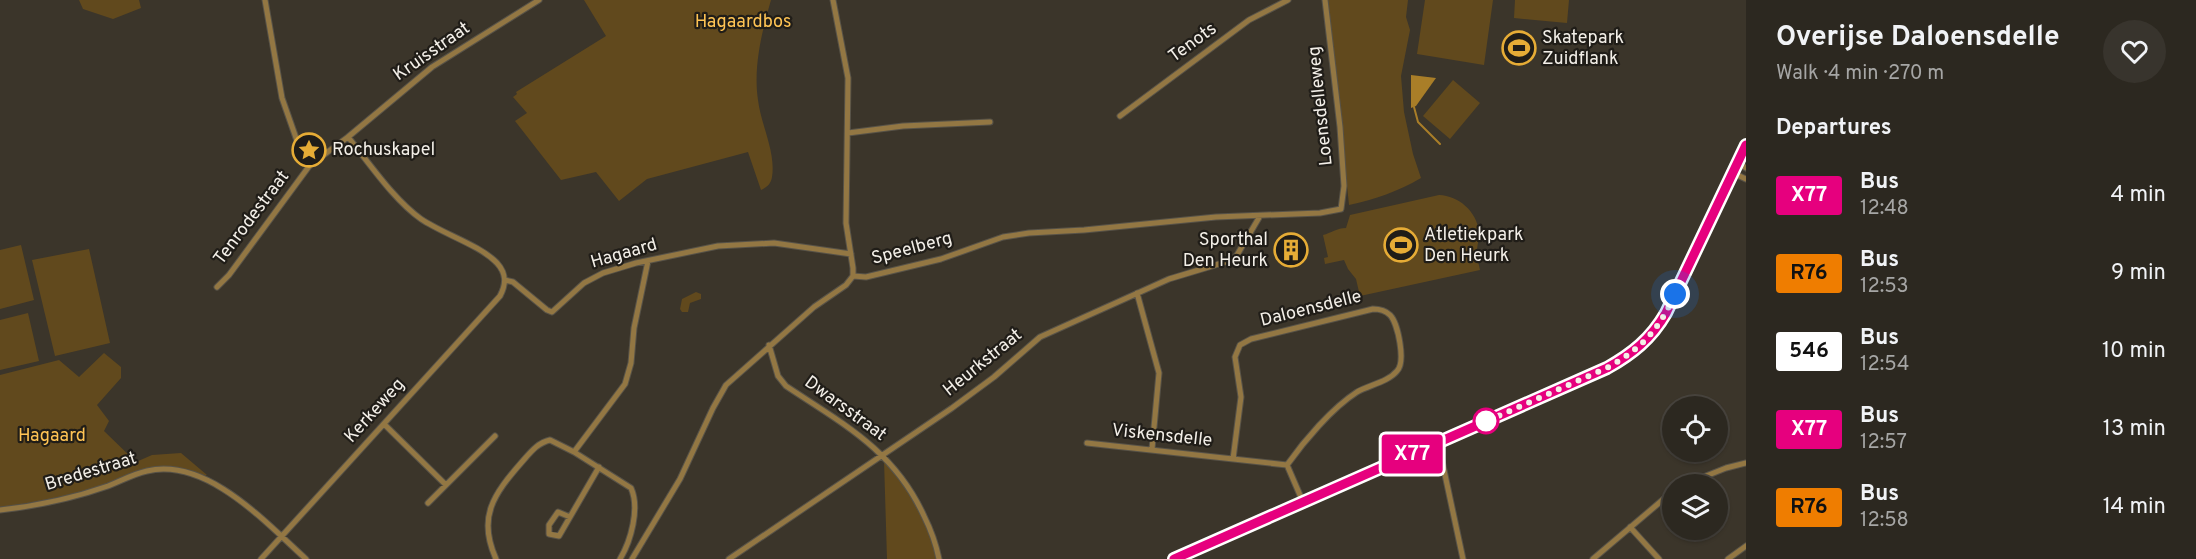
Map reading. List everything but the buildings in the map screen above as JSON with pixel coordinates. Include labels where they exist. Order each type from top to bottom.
[{"type":"main road","points":[[1174,559],[1607,368],[1635,351],[1658,327],[1666,313],[1746,145]]},
{"type":"street","points":[[265,0],[282,99],[302,155],[310,165],[348,137]]},
{"type":"street","name":"Kruisstraat","points":[[348,137],[432,67],[539,0]]},
{"type":"street","points":[[833,0],[848,78],[846,223],[853,276]]},
{"type":"street","name":"Tenots","points":[[1120,116],[1249,20],[1288,0]]},
{"type":"street","name":"Loensdelleweg","points":[[1325,0],[1340,127],[1344,186],[1341,209]]},
{"type":"street","points":[[848,133],[903,126],[990,123]]},
{"type":"street","name":"Hagaard","points":[[348,137],[408,209],[432,226],[489,255],[503,272],[506,280],[513,282],[552,312],[575,290],[594,277],[612,269],[718,246],[756,243],[782,244],[851,254]]},
{"type":"street","points":[[1738,163],[1746,168]]},
{"type":"street","name":"Tenrodestraat","points":[[218,287],[310,165]]},
{"type":"street","points":[[1733,173],[1746,179]]},
{"type":"street","name":"Speelberg","points":[[633,557],[680,478],[719,396],[735,376],[813,307],[846,285],[853,276],[866,277],[898,269],[941,258],[1003,237],[1029,232],[1084,230],[1216,217],[1331,212],[1341,209]]},
{"type":"street","name":"Heurkstraat","points":[[729,559],[994,377],[1040,337],[1179,275],[1232,260],[1260,216]]},
{"type":"street","points":[[574,452],[626,384],[631,363],[634,328],[648,261]]},
{"type":"street","name":"Kerkeweg","points":[[261,559],[500,296],[506,280]]},
{"type":"street","points":[[1137,293],[1159,373],[1152,449]]},
{"type":"street","name":"Daloensdelle","points":[[1233,459],[1241,397],[1235,357],[1240,345],[1251,339],[1373,309],[1384,311],[1394,321],[1402,356],[1400,367],[1392,376],[1368,386],[1345,401],[1287,465]]},
{"type":"street","name":"Dwarsstraat","points":[[770,345],[777,376],[786,386],[858,434],[883,455],[905,482],[930,529],[939,559]]},
{"type":"street","points":[[384,424],[446,485]]},
{"type":"street","points":[[428,503],[495,436]]},
{"type":"street","points":[[496,559],[490,546],[488,519],[490,506],[501,486],[543,441],[550,440],[574,452],[631,488],[635,502],[631,528],[620,559]]},
{"type":"street","name":"Viskensdelle","points":[[1087,442],[1233,459]]},
{"type":"street","points":[[1438,442],[1463,559]]},
{"type":"street","points":[[1233,459],[1287,465],[1303,502]]},
{"type":"street","points":[[1711,474],[1746,463]]},
{"type":"street","points":[[570,517],[558,512],[549,525],[549,534],[559,536],[599,467]]},
{"type":"street","name":"Bredestraat","points":[[0,510],[37,504],[106,486],[146,471],[159,469],[175,471],[207,480],[224,489],[247,506],[306,559]]},
{"type":"street","points":[[1593,559],[1662,500]]},
{"type":"street","points":[[1630,527],[1659,559]]},
{"type":"street","points":[[1728,559],[1746,546]]},
{"type":"street","points":[[625,550],[633,557]]},
{"type":"green space","points":[[79,0],[139,0],[141,8],[113,19],[83,9]]},
{"type":"green space","name":"Hagaardbos","points":[[584,0],[771,0],[758,62],[757,88],[772,158],[771,182],[761,190],[748,152],[647,179],[619,201],[596,172],[561,180],[515,121],[527,113],[513,97],[517,94],[516,92],[606,36]]},
{"type":"green space","points":[[1328,0],[1408,0],[1406,17],[1410,30],[1401,76],[1404,112],[1421,178],[1386,195],[1349,205]]},
{"type":"green space","points":[[1425,0],[1493,0],[1484,65],[1417,54]]},
{"type":"green space","points":[[1515,0],[1569,0],[1567,23],[1514,18]]},
{"type":"green space","name":"Skatepark Zuidflank","points":[[1514,34],[1530,44],[1522,57],[1510,56]]},
{"type":"green space","points":[[1453,80],[1480,103],[1450,139],[1423,116]]},
{"type":"green space","name":"Atletiekpark Den Heurk","points":[[1439,195],[1460,202],[1474,217],[1479,231],[1477,258],[1480,270],[1360,296],[1356,279],[1344,260],[1325,264],[1324,258],[1328,257],[1323,235],[1346,228],[1350,215]]},
{"type":"green space","points":[[21,245],[34,300],[0,309],[0,250]]},
{"type":"green space","points":[[89,249],[110,343],[55,356],[32,260]]},
{"type":"green space","points":[[696,292],[701,294],[701,299],[690,303],[688,312],[682,312],[680,309],[682,299]]},
{"type":"green space","points":[[28,313],[39,361],[0,370],[0,320]]},
{"type":"green space","name":"Hagaard","points":[[104,353],[121,367],[121,378],[97,405],[109,421],[104,431],[136,462],[152,455],[181,453],[207,475],[202,477],[168,467],[150,468],[79,492],[0,507],[0,375],[59,360],[79,377]]},
{"type":"green space","points":[[884,460],[917,506],[937,559],[887,559]]},
{"type":"shaded area","points":[[1411,75],[1436,78],[1416,106],[1411,108]]},
{"type":"waterway","points":[[1414,107],[1418,122],[1440,144]]},
{"type":"bus line","name":"X77","points":[[1174,559],[1607,368],[1635,351],[1658,327],[1666,313],[1746,145]]},
{"type":"place","name":"Skatepark Zuidflank","points":[[1519,48]]},
{"type":"place","name":"Rochuskapel","points":[[309,150]]},
{"type":"place","name":"Atletiekpark Den Heurk","points":[[1401,245]]},
{"type":"place","name":"Sporthal Den Heurk","points":[[1291,250]]},
{"type":"route","points":[[1486,421],[1478,425],[1607,368],[1635,351],[1658,327],[1675,294]]}]
